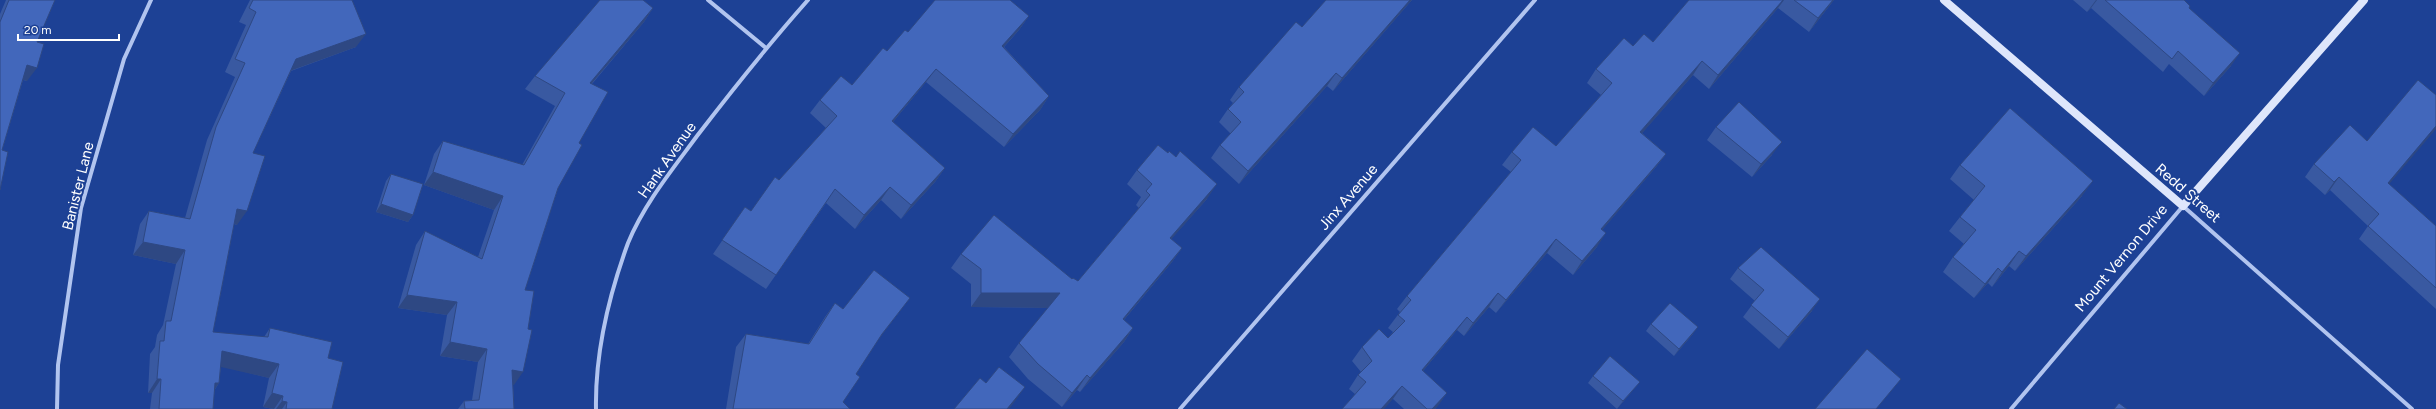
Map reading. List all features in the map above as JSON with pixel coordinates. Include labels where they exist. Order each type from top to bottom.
[{"type":"street","name":"Banister Lane","points":[[57,409],[58,365],[81,208],[124,59],[152,0]]},
{"type":"street","points":[[708,0],[766,48]]},
{"type":"street","name":"Hank Avenue","points":[[596,409],[596,376],[607,318],[629,242],[658,187],[766,48],[808,0]]},
{"type":"street","name":"Jinx Avenue","points":[[1180,409],[1535,0]]},
{"type":"street","name":"Redd Street","points":[[1944,0],[2183,206],[2412,409]]},
{"type":"street","name":"Mount Vernon Drive","points":[[2011,409],[2183,206],[2364,0]]},
{"type":"building","points":[[9,0],[55,0],[37,42],[44,44],[37,68],[27,65],[2,150],[8,152],[0,190],[0,22]]},
{"type":"building","points":[[253,0],[352,0],[366,34],[296,59],[253,153],[265,156],[247,211],[237,209],[213,332],[268,337],[270,328],[332,342],[328,358],[343,362],[332,409],[286,409],[287,402],[282,401],[283,396],[272,393],[279,364],[222,351],[219,383],[215,383],[213,409],[159,409],[161,379],[157,379],[160,341],[164,341],[166,321],[171,321],[185,250],[143,242],[149,211],[190,219],[216,127],[245,63],[235,59],[256,12],[249,8]]},
{"type":"building","points":[[600,0],[643,0],[653,8],[590,83],[608,92],[579,143],[582,145],[558,188],[525,290],[534,291],[528,329],[532,330],[523,372],[512,370],[514,409],[465,409],[464,401],[479,400],[487,349],[450,342],[457,302],[407,295],[425,231],[482,259],[503,196],[433,172],[443,141],[524,165],[565,93],[535,76]]},
{"type":"building","points":[[935,0],[1010,0],[1029,16],[1002,46],[1049,96],[1013,134],[936,69],[892,121],[945,168],[911,205],[890,187],[864,215],[835,189],[776,275],[722,240],[745,207],[751,211],[775,177],[779,180],[837,116],[820,100],[841,76],[852,85],[883,48],[887,51],[905,30],[908,32]]},
{"type":"building","points":[[1326,0],[1410,0],[1342,78],[1336,73],[1248,171],[1220,145],[1241,122],[1228,109],[1244,92],[1239,87],[1296,22],[1302,27]]},
{"type":"building","points":[[1689,0],[1783,0],[1718,75],[1702,61],[1640,132],[1666,154],[1601,229],[1606,233],[1582,261],[1556,239],[1506,300],[1498,293],[1473,323],[1467,317],[1422,370],[1447,393],[1432,409],[1427,409],[1402,386],[1381,409],[1342,409],[1366,382],[1358,375],[1372,361],[1362,347],[1379,329],[1388,338],[1405,321],[1398,315],[1411,300],[1407,296],[1521,160],[1512,152],[1533,127],[1556,146],[1612,83],[1596,69],[1624,38],[1633,46],[1644,34],[1653,42]]},
{"type":"building","points":[[1794,0],[1833,0],[1818,18]]},
{"type":"building","points":[[2105,0],[2184,0],[2190,6],[2189,8],[2240,53],[2213,83],[2178,51],[2172,59]]},
{"type":"building","points":[[2418,80],[2436,95],[2436,126],[2388,183],[2436,226],[2436,288],[2368,226],[2379,214],[2339,177],[2334,182],[2314,164],[2350,125],[2367,141]]},
{"type":"building","points":[[1739,102],[1782,142],[1761,164],[1716,127]]},
{"type":"building","points":[[2010,108],[2093,181],[2026,256],[2019,251],[2002,272],[1998,268],[1985,284],[1953,257],[1976,230],[1960,217],[1985,186],[1960,165]]},
{"type":"building","points":[[1158,145],[1176,157],[1180,151],[1217,184],[1170,238],[1182,248],[1123,319],[1133,328],[1090,378],[1087,375],[1072,393],[1038,364],[1019,343],[1060,293],[981,293],[981,269],[961,254],[994,215],[1072,279],[1073,278],[1078,281],[1150,195],[1146,191],[1152,184],[1137,170]]},
{"type":"building","points":[[391,174],[423,184],[413,215],[381,204]]},
{"type":"building","points":[[1761,247],[1820,299],[1788,337],[1751,305],[1764,290],[1738,268]]},
{"type":"building","points":[[874,270],[910,298],[882,334],[856,374],[860,377],[843,402],[850,409],[733,409],[746,334],[809,344],[835,303],[843,309]]},
{"type":"building","points":[[1670,303],[1698,327],[1679,349],[1651,324]]},
{"type":"building","points":[[1867,349],[1901,379],[1876,409],[1815,409]]},
{"type":"building","points":[[1610,356],[1640,382],[1623,401],[1593,376]]},
{"type":"building","points":[[999,367],[1025,387],[1007,409],[954,409],[980,378],[986,383]]},
{"type":"building","points":[[2119,403],[2127,409],[2114,409]]}]
